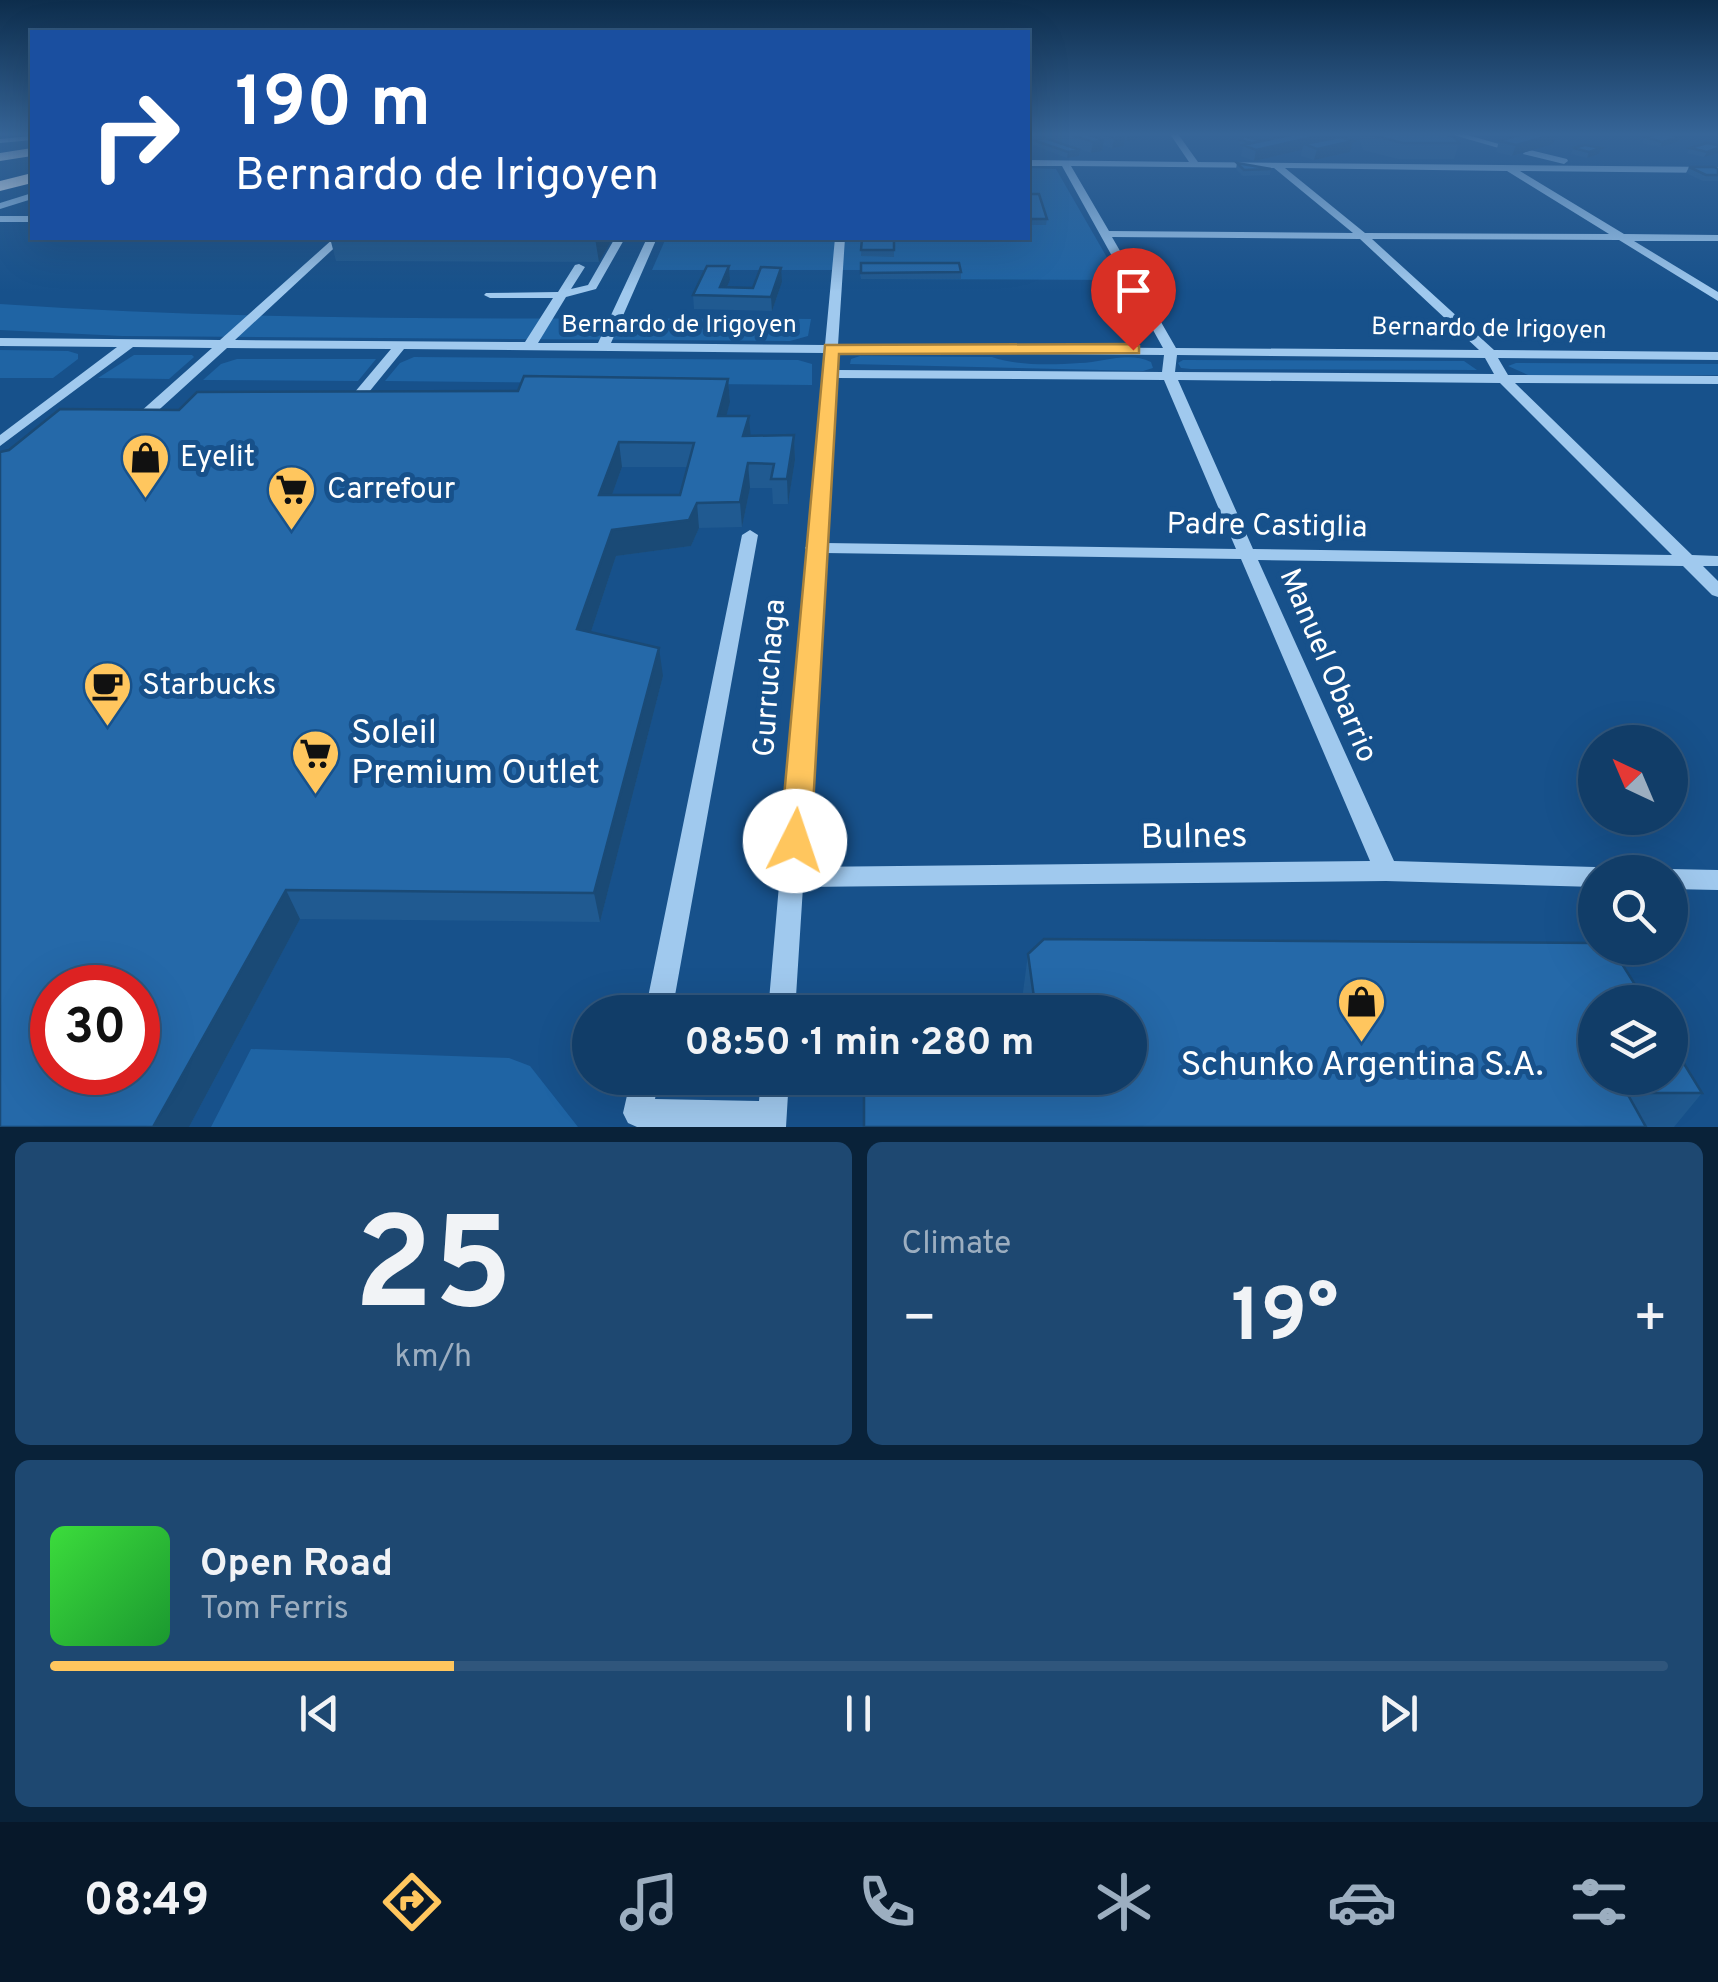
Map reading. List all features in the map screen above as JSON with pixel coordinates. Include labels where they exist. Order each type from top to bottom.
[{"type":"street","points":[[1077,187],[1171,350],[1168,374]]},
{"type":"street","points":[[1302,187],[1362,235],[1490,352],[1504,378],[1718,591]]},
{"type":"street","points":[[1538,187],[1718,297]]},
{"type":"street","points":[[0,195],[30,193]]},
{"type":"street","points":[[0,206],[30,194]]},
{"type":"street","points":[[0,219],[30,219]]},
{"type":"street","points":[[1104,234],[1718,238]]},
{"type":"street","points":[[134,424],[338,240]]},
{"type":"street","points":[[490,295],[561,296],[592,287],[619,240]]},
{"type":"street","points":[[602,348],[651,240]]},
{"type":"street","name":"Gurruchaga","points":[[783,995],[840,240]]},
{"type":"street","points":[[528,348],[579,267]]},
{"type":"street","name":"Bernardo de Irigoyen","points":[[0,342],[1718,356]]},
{"type":"street","points":[[0,429],[112,343]]},
{"type":"street","points":[[0,442],[129,344]]},
{"type":"street","points":[[400,346],[361,393],[400,404]]},
{"type":"street","name":"Bernardo de Irigoyen","points":[[830,374],[1718,380]]},
{"type":"street","name":"Manuel Obarrio","points":[[1168,374],[1386,871]]},
{"type":"street","points":[[661,995],[750,535]]},
{"type":"street","name":"Padre Castiglia","points":[[814,548],[1718,562]]},
{"type":"street","name":"Bulnes","points":[[793,877],[1386,871],[1578,877]]},
{"type":"street","points":[[1688,879],[1718,880]]},
{"type":"street","points":[[642,1095],[638,1113],[771,1122],[773,1095]]},
{"type":"shaded area","points":[[1030,187],[1066,187],[1120,280],[861,279],[860,270],[652,270],[665,240],[1030,240]]},
{"type":"shaded area","points":[[0,304],[304,317],[811,319],[808,336],[790,341],[122,336],[0,330]]},
{"type":"shaded area","points":[[0,350],[68,351],[78,354],[78,359],[53,378],[0,378]]},
{"type":"shaded area","points":[[134,355],[194,357],[169,379],[98,378]]},
{"type":"shaded area","points":[[414,357],[798,360],[812,364],[812,385],[385,381],[400,363]]},
{"type":"shaded area","points":[[992,357],[1047,364],[1134,357],[1151,362],[1153,368],[1143,371],[850,364],[851,359]]},
{"type":"shaded area","points":[[237,359],[376,359],[358,381],[203,380],[221,364]]},
{"type":"shaded area","points":[[1464,361],[1477,370],[1191,369],[1181,368],[1178,363]]},
{"type":"shaded area","points":[[1718,364],[1718,375],[1528,375],[1508,366]]},
{"type":"shaded area","points":[[251,1049],[509,1058],[530,1066],[578,1127],[211,1127]]},
{"type":"building","points":[[1030,194],[1039,194],[1047,219],[1030,219]]},
{"type":"building","points":[[862,240],[894,240],[894,250],[861,250]]},
{"type":"building","points":[[861,263],[959,263],[961,272],[861,273]]},
{"type":"building","points":[[707,266],[729,266],[720,287],[753,288],[761,267],[781,268],[771,297],[693,295]]},
{"type":"building","name":"Soleil Premium Outlet","points":[[524,376],[728,379],[718,416],[749,416],[743,436],[794,435],[787,479],[771,479],[774,464],[748,463],[740,502],[697,503],[689,520],[612,530],[577,629],[659,648],[594,893],[286,890],[153,1127],[0,1127],[0,452],[9,450],[60,409],[179,410],[197,392],[518,391]],"holes":[[[619,442],[694,443],[680,495],[599,495]]]},
{"type":"building","name":"Schunko Argentina S.A.","points":[[1044,939],[1578,943],[1578,965],[1623,965],[1635,985],[1578,985],[1578,1095],[1628,1095],[1646,1127],[864,1127],[864,1095],[1147,1095],[1147,995],[1034,995],[1028,954]]},
{"type":"building","name":"Schunko Argentina S.A.","points":[[1688,1070],[1702,1093],[1688,1093]]},
{"type":"place","name":"Eyelit","points":[[145,500]]},
{"type":"place","name":"Carrefour","points":[[292,532]]},
{"type":"place","name":"Starbucks","points":[[107,728]]},
{"type":"place","name":"Soleil Premium Outlet","points":[[316,796]]},
{"type":"place","name":"Schunko Argentina S.A.","points":[[1362,1044]]},
{"type":"route","points":[[795,841],[831,349],[1133,350]]}]
